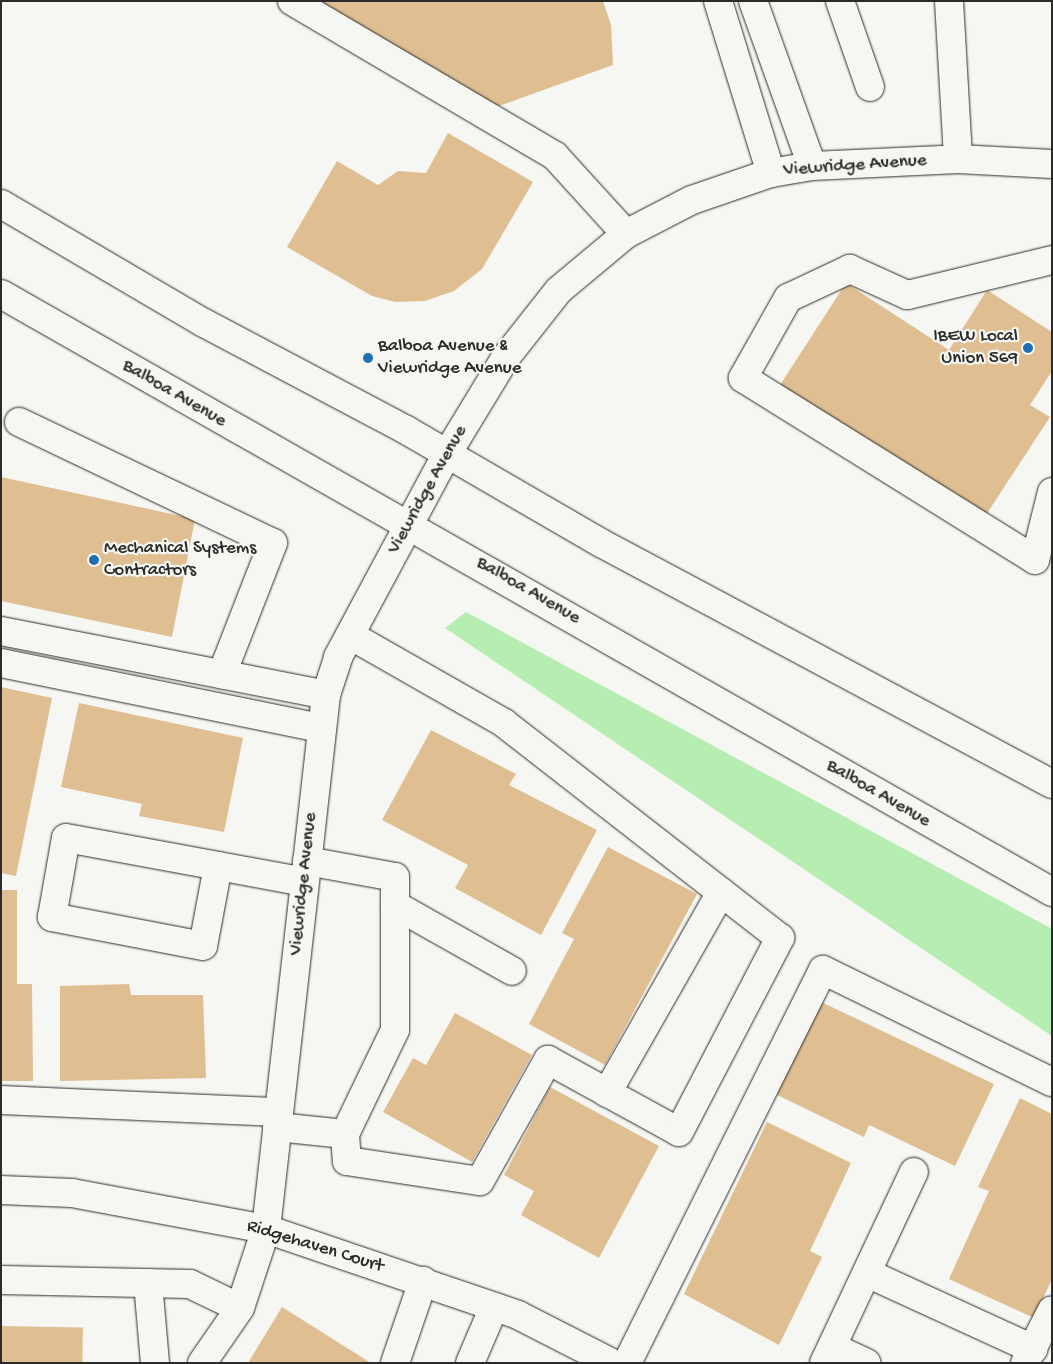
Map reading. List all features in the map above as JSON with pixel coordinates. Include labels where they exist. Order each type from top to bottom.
[{"type":"main road","points":[[292,1],[555,156],[626,234]]},
{"type":"main road","points":[[718,1],[770,173]]},
{"type":"main road","points":[[753,1],[812,166]]},
{"type":"main road","points":[[840,1],[870,87]]},
{"type":"main road","points":[[949,1],[958,159]]},
{"type":"main road","name":"Viewridge Avenue","points":[[202,1363],[240,1308],[266,1229],[326,695],[350,635],[408,524],[447,454],[506,357],[559,290],[626,234],[692,200],[770,173],[812,166],[958,159],[1052,164]]},
{"type":"main road","points":[[1,204],[204,323],[447,454],[601,543],[1052,784]]},
{"type":"main road","points":[[1052,260],[907,295],[850,270],[788,298],[742,378],[1035,560],[1052,492]]},
{"type":"main road","name":"Balboa Avenue","points":[[1,294],[1052,892]]},
{"type":"main road","points":[[19,422],[273,543],[222,674]]},
{"type":"main road","points":[[1,631],[326,695]]},
{"type":"main road","points":[[218,866],[204,946],[52,918],[66,838],[218,866],[395,877],[395,1030],[345,1134],[347,1161],[480,1181],[548,1060],[679,1132],[780,938],[504,723],[350,635]]},
{"type":"main road","points":[[1,663],[321,728]]},
{"type":"main road","points":[[607,1093],[721,892]]},
{"type":"main road","points":[[395,905],[512,971]]},
{"type":"main road","points":[[627,1363],[823,970],[1052,1082]]},
{"type":"main road","points":[[1,1100],[278,1120],[345,1134]]},
{"type":"main road","points":[[866,1363],[828,1355],[914,1172]]},
{"type":"main road","name":"Ridgehaven Court","points":[[1,1190],[72,1194],[266,1229],[423,1281],[494,1307],[612,1363]]},
{"type":"main road","points":[[867,1273],[1029,1356],[1052,1310]]},
{"type":"main road","points":[[1,1280],[190,1284],[240,1308]]},
{"type":"main road","points":[[395,1363],[423,1281]]},
{"type":"main road","points":[[148,1283],[154,1363]]},
{"type":"main road","points":[[470,1363],[494,1307]]},
{"type":"green space","points":[[466,612],[1052,929],[1052,1036],[445,628]]},
{"type":"building","points":[[311,1],[603,1],[611,25],[613,65],[493,108]]},
{"type":"building","points":[[448,133],[533,182],[482,269],[454,291],[425,301],[395,302],[372,296],[287,247],[337,161],[378,185],[398,171],[426,173]]},
{"type":"building","points":[[846,283],[949,350],[987,290],[1052,332],[1052,371],[1030,405],[1050,417],[984,518],[780,385]]},
{"type":"building","name":"Mechanical Systems Contractors","points":[[1,477],[195,519],[172,637],[1,601]]},
{"type":"building","points":[[1,687],[52,698],[16,876],[1,873]]},
{"type":"building","points":[[79,703],[243,738],[224,832],[139,816],[142,804],[61,787]]},
{"type":"building","points":[[431,730],[516,774],[509,785],[597,830],[541,935],[455,888],[468,865],[382,820]]},
{"type":"building","points":[[608,847],[697,894],[605,1065],[529,1024],[574,939],[562,933]]},
{"type":"building","points":[[1,890],[17,890],[17,984],[32,984],[33,1081],[1,1081]]},
{"type":"building","points":[[129,984],[131,995],[203,995],[206,1078],[60,1081],[60,986]]},
{"type":"building","points":[[817,1000],[994,1084],[955,1166],[869,1125],[864,1137],[773,1093]]},
{"type":"building","points":[[455,1013],[532,1055],[472,1162],[383,1112],[413,1058],[426,1065]]},
{"type":"building","points":[[550,1087],[659,1146],[599,1258],[521,1215],[534,1191],[504,1175]]},
{"type":"building","points":[[1020,1098],[1052,1114],[1052,1279],[1034,1318],[949,1279],[989,1191],[978,1187]]},
{"type":"building","points":[[767,1122],[851,1163],[810,1251],[822,1257],[779,1345],[684,1294]]},
{"type":"building","points":[[282,1307],[371,1363],[248,1363]]},
{"type":"building","points":[[1,1326],[83,1327],[82,1363],[1,1363]]},
{"type":"place","name":"IBEW Local Union 569","points":[[1028,348]]},
{"type":"place","name":"Balboa Avenue & Viewridge Avenue","points":[[368,358]]},
{"type":"place","name":"Mechanical Systems Contractors","points":[[94,560]]}]
